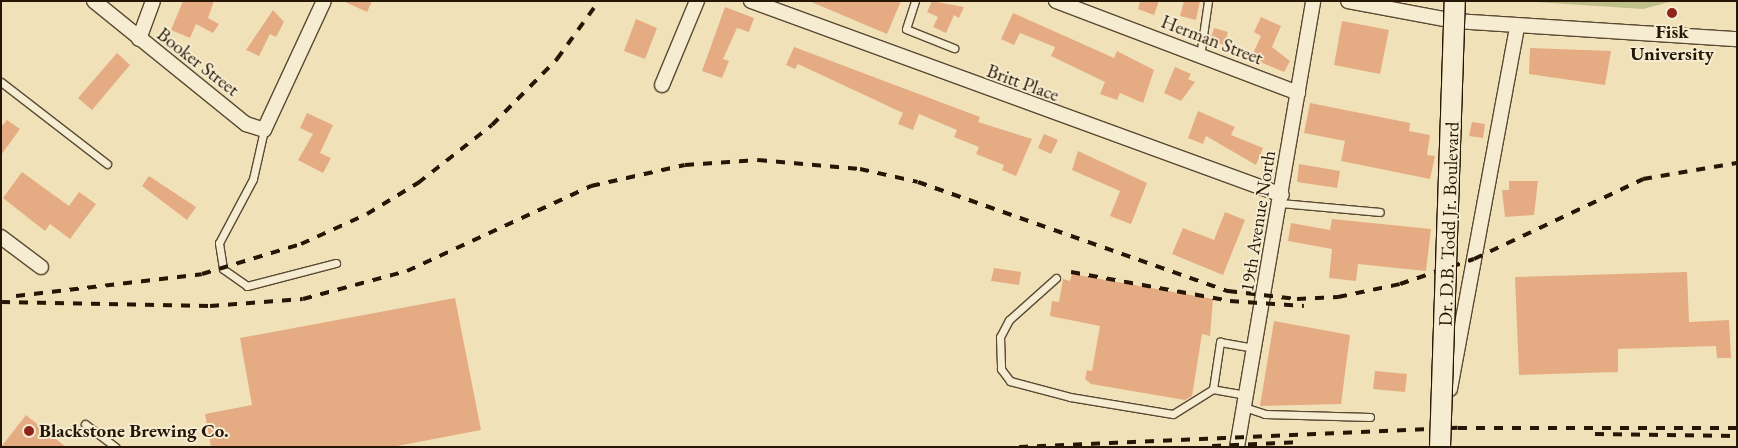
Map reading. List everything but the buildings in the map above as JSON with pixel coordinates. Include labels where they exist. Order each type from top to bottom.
[{"type":"main road","name":"Dr. D.B. Todd Jr. Boulevard","points":[[1440,447],[1455,1]]},
{"type":"street","name":"Booker Street","points":[[94,1],[138,39],[246,124],[264,130]]},
{"type":"street","points":[[138,39],[153,1]]},
{"type":"street","points":[[264,130],[276,109],[324,1]]},
{"type":"street","points":[[662,85],[697,1]]},
{"type":"street","name":"Britt Place","points":[[751,1],[1282,199]]},
{"type":"street","name":"Herman Street","points":[[1056,1],[1298,93]]},
{"type":"street","name":"19th Avenue North","points":[[1236,447],[1256,348],[1282,199],[1313,1]]},
{"type":"street","points":[[1348,1],[1455,21],[1737,39]]},
{"type":"street","points":[[1450,447],[1446,418],[1456,348],[1517,26]]},
{"type":"street","points":[[1,237],[41,267]]},
{"type":"lane","points":[[915,1],[906,29],[954,48]]},
{"type":"lane","points":[[1200,56],[1208,1]]},
{"type":"lane","points":[[1,82],[107,164]]},
{"type":"lane","points":[[264,130],[253,179],[220,243],[224,269],[247,286],[336,263]]},
{"type":"lane","points":[[1282,199],[1380,212]]},
{"type":"lane","points":[[1056,278],[1009,320],[1000,336],[1001,369],[1010,381],[1070,398],[1173,414],[1213,389],[1220,342],[1256,348]]},
{"type":"lane","points":[[1213,389],[1245,401],[1264,414],[1370,417]]},
{"type":"lane","points":[[85,424],[115,447]]},
{"type":"green space","points":[[1521,1],[1673,1],[1643,9]]},
{"type":"railway","points":[[16,296],[202,274],[301,244],[367,214],[418,183],[492,125],[557,59],[599,1]]},
{"type":"railway","points":[[1,302],[210,306],[303,299],[407,271],[591,186],[685,165],[758,160],[860,169],[918,182],[1228,291],[1297,299],[1338,297],[1400,284],[1474,259],[1643,179],[1737,163]]},
{"type":"railway","points":[[1071,272],[1230,301],[1304,306]]},
{"type":"railway","points":[[1019,447],[1458,428],[1737,428]]},
{"type":"railway","points":[[1595,434],[1737,436]]},
{"type":"railway","points":[[1212,446],[1302,442]]},
{"type":"place","name":"Fisk University","points":[[1672,13]]},
{"type":"place","name":"Blackstone Brewing Co.","points":[[29,431]]}]
